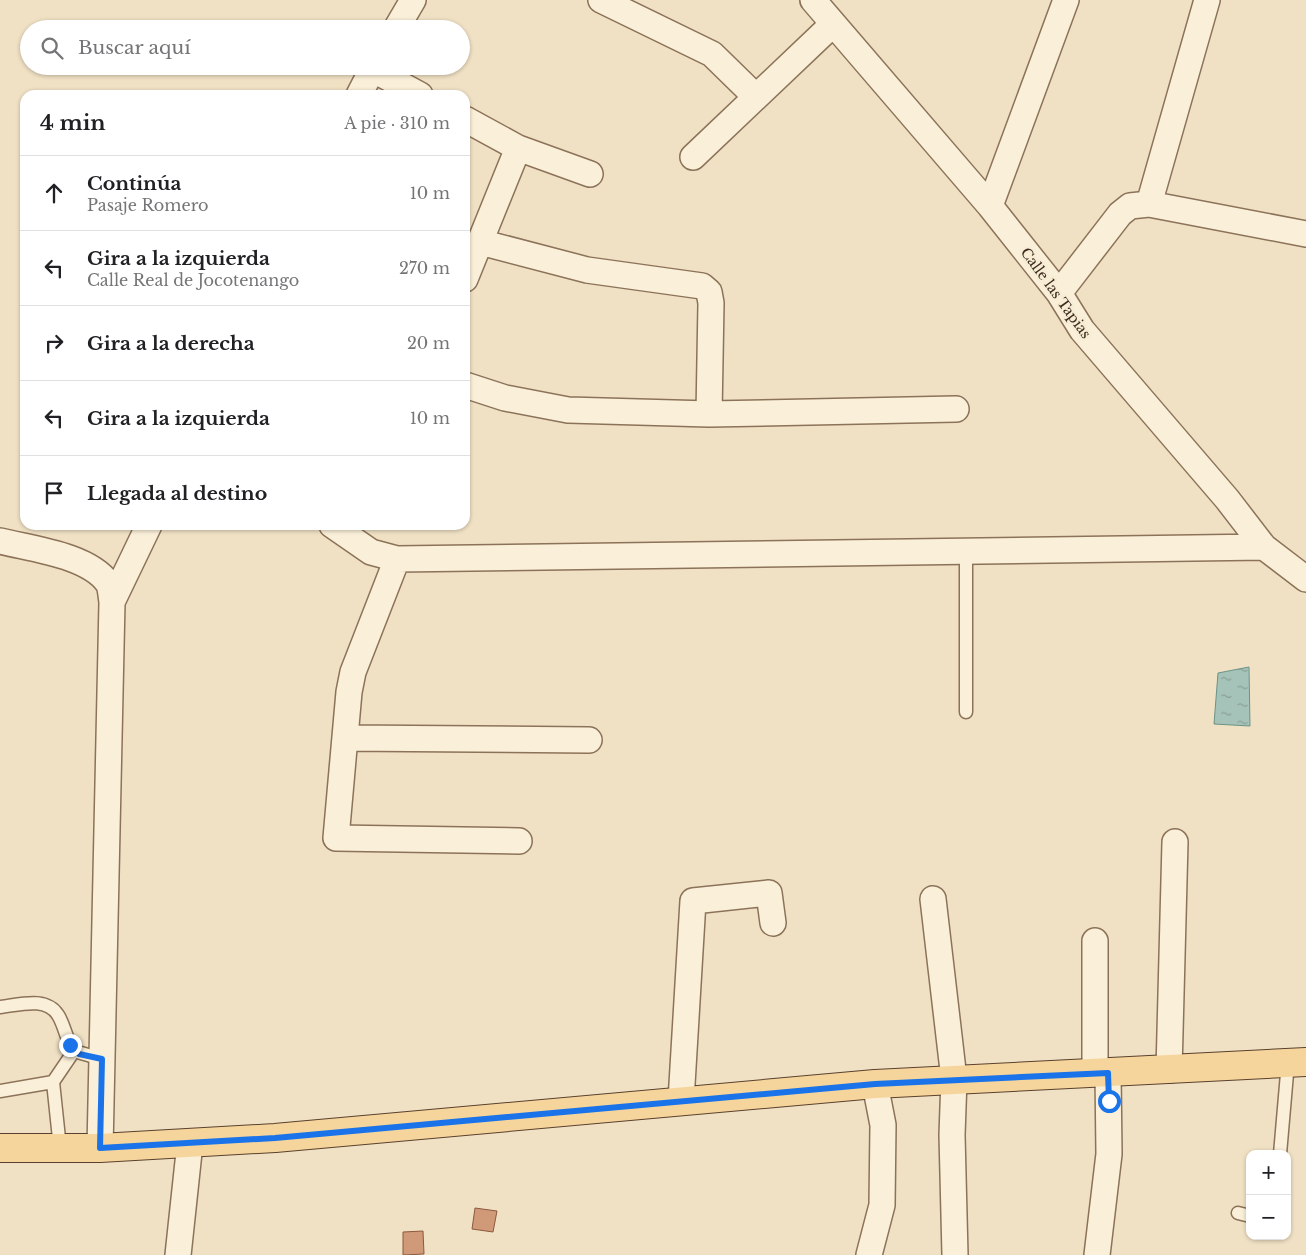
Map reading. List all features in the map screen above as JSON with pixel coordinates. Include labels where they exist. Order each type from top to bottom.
[{"type":"main road","points":[[0,1148],[100,1148],[275,1138],[875,1084],[1297,1062]]},
{"type":"street","points":[[401,20],[413,0]]},
{"type":"street","points":[[601,0],[712,54],[756,97]]},
{"type":"street","name":"Calle las Tapias","points":[[813,0],[990,206],[1059,293],[1082,330],[1227,500],[1264,547],[1306,579]]},
{"type":"street","points":[[990,206],[1066,0]]},
{"type":"street","points":[[1149,204],[1207,0]]},
{"type":"street","points":[[693,157],[833,24]]},
{"type":"street","points":[[362,90],[370,75]]},
{"type":"street","points":[[385,75],[411,90]]},
{"type":"street","points":[[470,122],[518,148],[590,174]]},
{"type":"street","points":[[470,267],[518,148]]},
{"type":"street","points":[[1059,293],[1120,214],[1130,206],[1149,204],[1306,234]]},
{"type":"street","points":[[480,242],[587,270],[702,286],[709,292],[711,303],[709,414]]},
{"type":"street","points":[[470,387],[505,398],[568,410],[709,414],[956,409]]},
{"type":"street","points":[[112,602],[147,530]]},
{"type":"street","points":[[339,530],[371,552],[397,559],[1264,547]]},
{"type":"street","points":[[0,541],[63,556],[94,568],[109,585],[112,602],[100,1148]]},
{"type":"street","points":[[397,559],[353,672],[349,692],[336,838],[519,841]]},
{"type":"street","points":[[345,738],[589,740]]},
{"type":"street","points":[[1168,1070],[1175,842]]},
{"type":"street","points":[[681,1101],[693,901],[770,893],[773,923]]},
{"type":"street","points":[[933,899],[954,1079],[952,1135],[955,1255]]},
{"type":"street","points":[[1095,941],[1101,1073],[1110,1154],[1097,1255]]},
{"type":"street","points":[[869,1255],[882,1205],[882,1125],[875,1084]]},
{"type":"street","points":[[178,1255],[190,1143]]},
{"type":"lane","points":[[966,551],[966,712]]},
{"type":"lane","points":[[0,1007],[42,1003],[49,1005],[59,1015],[74,1051]]},
{"type":"lane","points":[[74,1051],[102,1059]]},
{"type":"lane","points":[[60,1148],[53,1082],[74,1051]]},
{"type":"lane","points":[[1281,1150],[1297,1062]]},
{"type":"lane","points":[[0,1090],[53,1082]]},
{"type":"water","points":[[1249,667],[1250,726],[1214,724],[1218,673]]},
{"type":"building","points":[[475,1208],[497,1211],[493,1232],[472,1229]]},
{"type":"building","points":[[423,1231],[424,1254],[403,1255],[403,1232]]},
{"type":"route","points":[[70,1045],[79,1054],[102,1059],[100,1148],[275,1138],[875,1084],[954,1079],[1108,1073],[1109,1101]]}]
